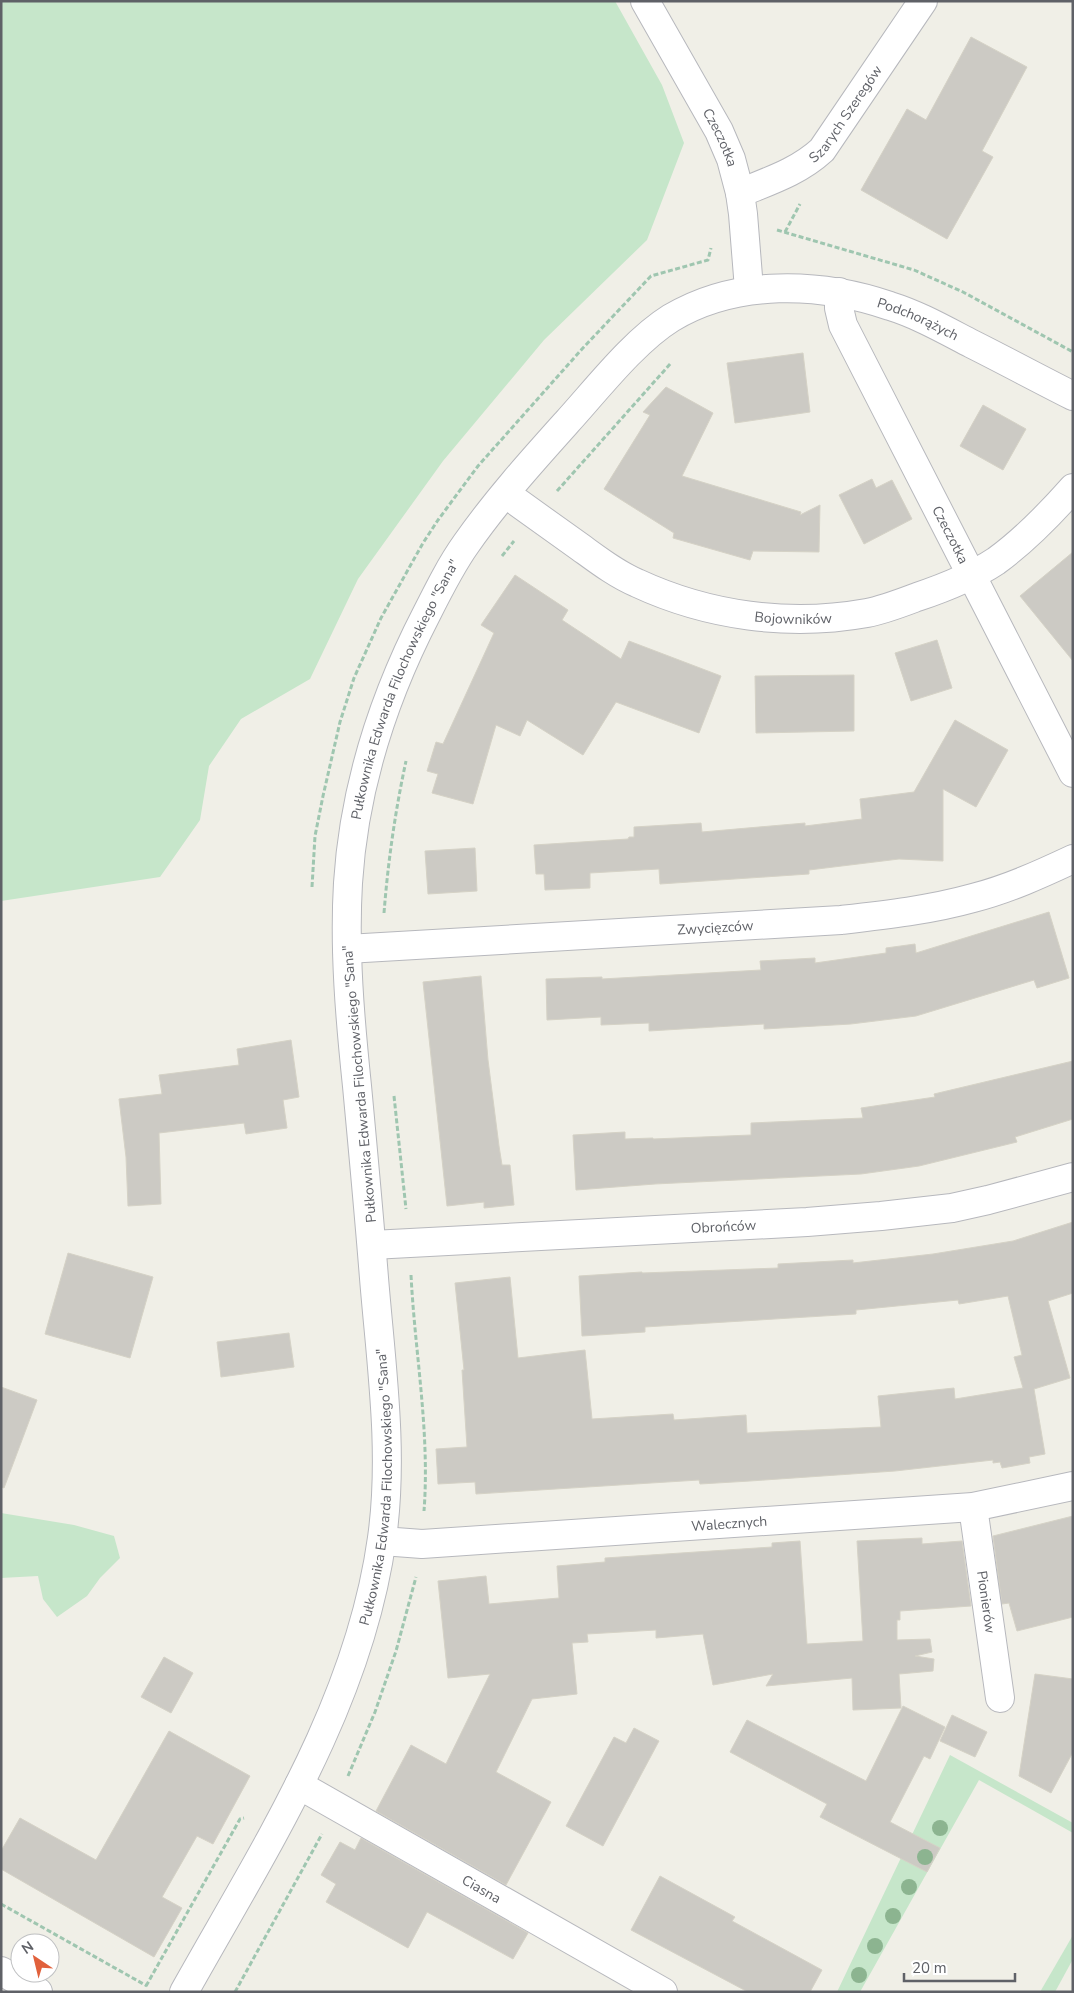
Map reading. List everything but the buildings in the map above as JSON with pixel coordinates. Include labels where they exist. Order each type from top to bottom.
[{"type":"street","name":"Czeczotka","points":[[645,1],[718,131],[731,159],[740,193],[749,290]]},
{"type":"street","name":"Szarych Szeregów","points":[[740,193],[791,172],[808,162],[822,150],[923,1]]},
{"type":"street","name":"Podchorążych","points":[[749,290],[786,288],[840,292],[886,304],[921,318],[1073,396]]},
{"type":"street","name":"Pułkownika Edwarda Filochowskiego \"Sana\"","points":[[184,1992],[299,1785],[330,1722],[351,1666],[382,1541],[386,1495],[385,1411],[372,1245],[351,1028],[347,949],[348,877],[353,836],[375,735],[387,700],[416,633],[449,571],[466,543],[527,466],[621,362],[654,330],[694,306],[715,298],[749,290]]},
{"type":"street","name":"Czeczotka","points":[[840,292],[839,308],[843,325],[1073,773]]},
{"type":"street","name":"Bojowników","points":[[506,494],[614,571],[637,584],[697,605],[735,615],[792,620],[832,618],[869,613],[946,588],[995,561],[1024,539],[1073,488]]},
{"type":"street","name":"Zwycięzców","points":[[347,949],[841,920],[907,912],[975,898],[1032,878],[1073,858]]},
{"type":"street","name":"Obrońców","points":[[372,1245],[807,1222],[881,1216],[952,1208],[1073,1177]]},
{"type":"street","name":"Walecznych","points":[[382,1541],[422,1544],[973,1507],[1073,1486]]},
{"type":"street","name":"Pionierów","points":[[973,1507],[1000,1698]]},
{"type":"street","name":"Ciasna","points":[[299,1785],[663,1992]]},
{"type":"street","points":[[1,1971],[38,1992]]},
{"type":"path","points":[[497,562],[535,515],[677,356]]},
{"type":"path","points":[[383,946],[391,843],[396,804],[407,757]]},
{"type":"path","points":[[235,1992],[314,1850],[335,1805],[385,1684],[417,1573],[422,1544],[425,1498],[424,1442],[409,1243],[394,1094]]},
{"type":"path","points":[[1,1904],[152,1989]]},
{"type":"green space","points":[[1,1],[615,1],[662,85],[684,143],[647,240],[544,340],[443,461],[358,579],[310,679],[241,719],[209,766],[200,820],[160,877],[1,901]]},
{"type":"green space","points":[[1,1513],[74,1525],[114,1536],[120,1558],[100,1578],[87,1596],[57,1617],[43,1599],[38,1576],[1,1578]]},
{"type":"green space","points":[[950,1755],[1073,1823],[1073,1833],[979,1780],[860,1992],[837,1992]]},
{"type":"green space","points":[[1073,1935],[1073,1959],[1055,1992],[1040,1992]]}]
